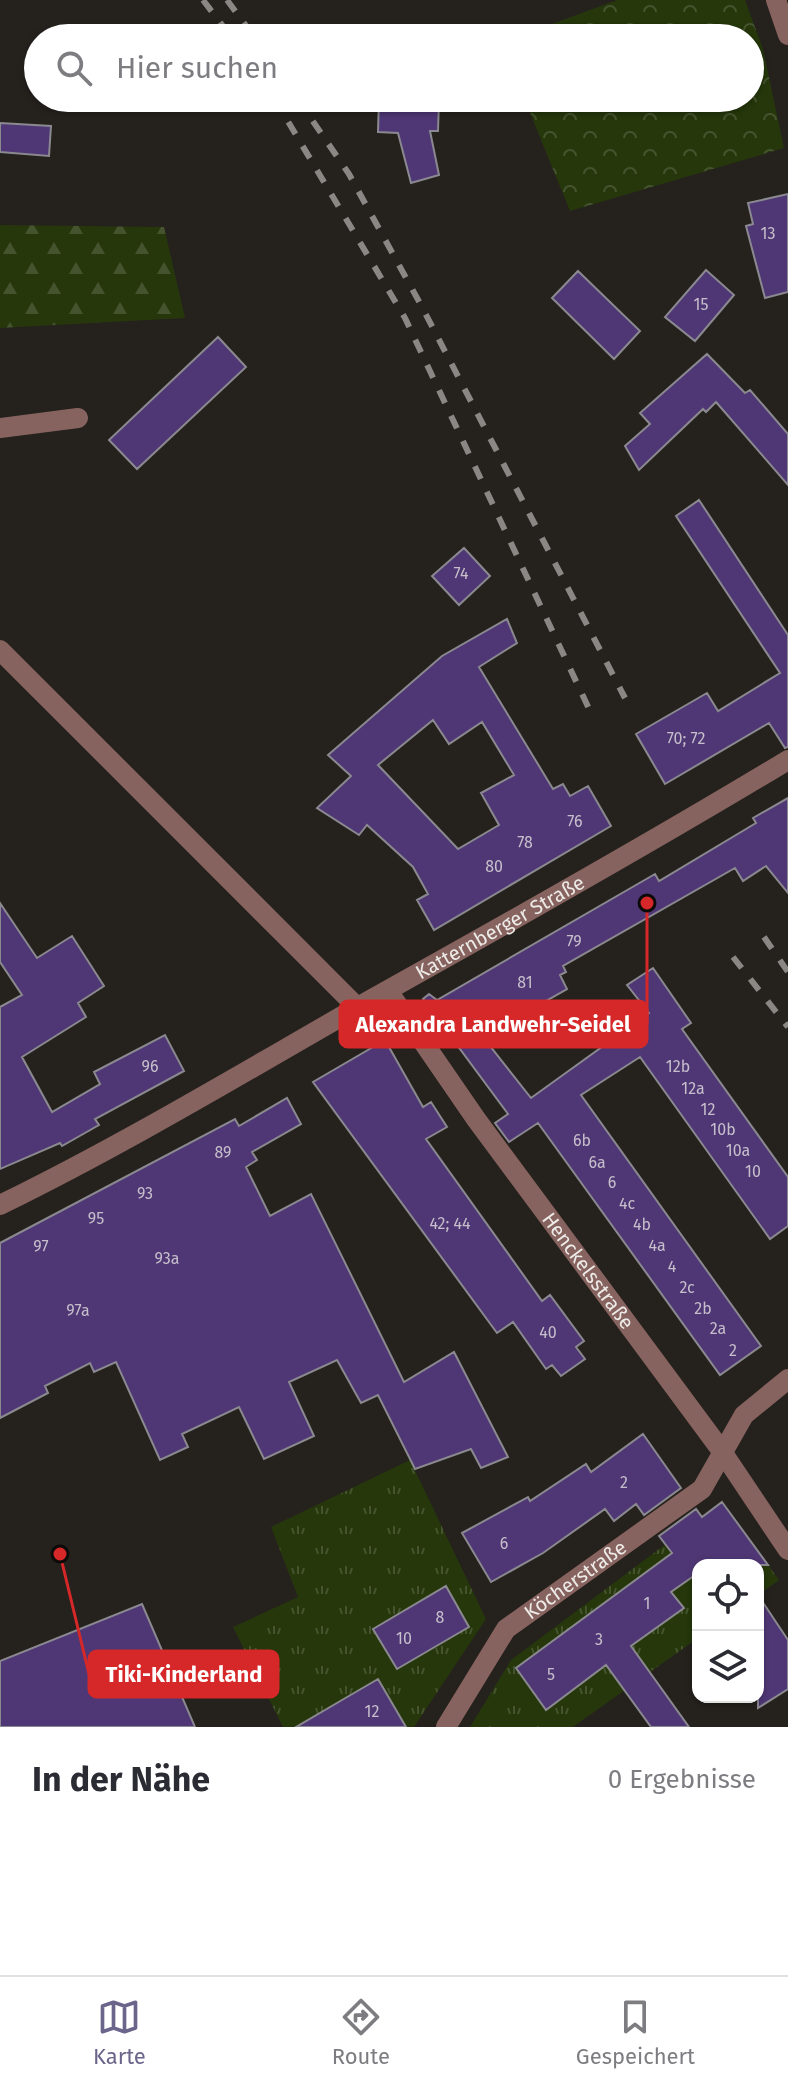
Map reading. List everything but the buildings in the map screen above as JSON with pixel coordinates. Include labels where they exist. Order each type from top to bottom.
[{"type":"street","points":[[776,0],[788,35]]},
{"type":"street","points":[[0,428],[78,418]]},
{"type":"street","points":[[0,650],[358,1008]]},
{"type":"street","name":"Katternberger Straße","points":[[0,1205],[55,1178],[358,1008],[788,760]]},
{"type":"street","name":"Henckelsstraße","points":[[388,991],[476,1119],[721,1450],[788,1550]]},
{"type":"street","name":"Köcherstraße","points":[[446,1727],[506,1629],[702,1489],[721,1450],[744,1415],[788,1379]]},
{"type":"green space","points":[[617,0],[745,0],[754,24],[552,24]]},
{"type":"green space","points":[[764,54],[784,148],[570,211],[530,112],[764,112]]},
{"type":"green space","points":[[0,225],[164,227],[185,318],[0,328]]},
{"type":"green space","points":[[410,1460],[486,1619],[414,1727],[283,1727],[233,1627],[298,1597],[271,1527]]},
{"type":"green space","points":[[722,1502],[764,1559],[692,1559],[692,1642],[573,1727],[470,1727],[511,1660]]},
{"type":"green space","points":[[764,1559],[779,1580],[764,1591]]},
{"type":"railway","points":[[203,0],[221,24]]},
{"type":"railway","points":[[227,0],[245,24]]},
{"type":"railway","points":[[282,112],[405,318],[591,713]]},
{"type":"railway","points":[[307,112],[349,174],[422,307],[625,698]]},
{"type":"railway","points":[[764,937],[788,972]]},
{"type":"railway","points":[[733,957],[788,1027]]},
{"type":"place","name":"Alexandra Landwehr-Seidel","points":[[647,903]]},
{"type":"place","name":"Tiki-Kinderland","points":[[60,1554]]}]
